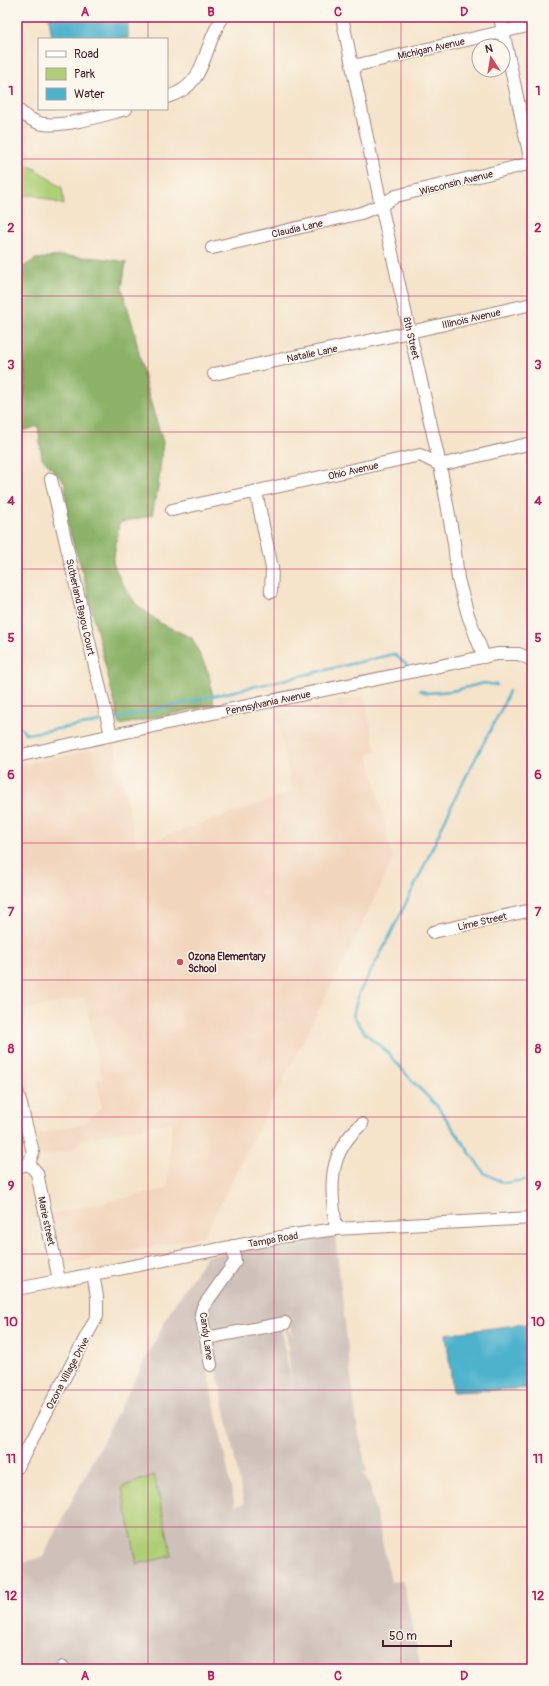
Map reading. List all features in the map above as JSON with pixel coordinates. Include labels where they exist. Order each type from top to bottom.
[{"type":"street","points":[[168,97],[184,90],[194,82],[199,73],[216,27],[223,17]]},
{"type":"street","name":"8th Street","points":[[342,17],[381,205],[440,464],[454,543],[458,579],[468,615],[484,657]]},
{"type":"street","points":[[500,17],[532,164]]},
{"type":"street","name":"Michigan Avenue","points":[[353,66],[532,25]]},
{"type":"street","points":[[17,109],[31,119],[43,124],[63,124],[122,110]]},
{"type":"street","name":"Wisconsin Avenue","points":[[381,205],[396,196],[532,164]]},
{"type":"street","name":"Claudia Lane","points":[[212,248],[361,213],[381,205]]},
{"type":"street","name":"Illinois Avenue","points":[[410,332],[532,304]]},
{"type":"street","name":"Natalie Lane","points":[[214,374],[410,332]]},
{"type":"street","points":[[440,464],[532,443]]},
{"type":"street","name":"Ohio Avenue","points":[[172,510],[420,455],[440,464]]},
{"type":"street","name":"Sutherland Bayou Court","points":[[51,479],[111,735]]},
{"type":"street","points":[[256,492],[272,568],[271,592]]},
{"type":"street","name":"Pennsylvania Avenue","points":[[17,756],[363,681],[497,654],[519,654],[532,660]]},
{"type":"street","name":"Lime Street","points":[[433,932],[532,910]]},
{"type":"street","points":[[17,1090],[33,1152],[29,1164],[17,1167]]},
{"type":"street","points":[[336,1229],[332,1197],[333,1171],[339,1150],[351,1133],[362,1124]]},
{"type":"street","name":"Marie street","points":[[29,1164],[37,1173],[59,1280]]},
{"type":"street","name":"Tampa Road","points":[[17,1289],[286,1236],[336,1229],[532,1218]]},
{"type":"street","name":"Candy Lane","points":[[211,1365],[201,1314],[203,1307],[235,1262],[233,1246]]},
{"type":"street","name":"Ozona Village Drive","points":[[17,1468],[97,1316],[97,1297],[93,1273]]},
{"type":"street","points":[[206,1338],[284,1323]]},
{"type":"shaded area","points":[[532,636],[532,655],[525,650]]},
{"type":"shaded area","name":"Ozona Elementary School","points":[[364,695],[376,751],[368,754],[393,859],[361,927],[204,1236],[60,1265],[50,1214],[167,1189],[172,1122],[82,1139],[74,1149],[39,1157],[35,1135],[83,1124],[102,1107],[96,1080],[102,1078],[84,997],[17,1011],[17,766],[114,745],[137,846],[293,792],[276,714]]},
{"type":"shaded area","points":[[335,1235],[356,1419],[367,1473],[362,1471],[370,1486],[391,1582],[403,1581],[421,1669],[70,1669],[64,1660],[56,1665],[59,1669],[17,1669],[17,1564],[43,1557],[171,1310],[207,1256],[229,1252],[230,1260],[199,1304],[202,1344],[235,1506],[244,1504],[211,1342],[281,1329],[292,1386],[285,1323],[292,1336],[288,1317],[209,1332],[206,1315],[207,1310],[238,1250],[287,1241]]},
{"type":"green space","points":[[17,159],[37,170],[62,188],[64,205],[34,195],[17,196]]},
{"type":"green space","points":[[61,256],[99,258],[126,262],[122,288],[134,330],[147,391],[163,442],[158,487],[152,515],[119,523],[113,563],[121,581],[136,604],[160,623],[192,638],[209,674],[214,705],[120,725],[82,570],[67,524],[65,483],[42,458],[38,426],[17,433],[17,412],[24,396],[26,377],[17,337],[17,268],[23,267],[36,259]]},
{"type":"green space","points":[[17,337],[24,367],[25,383],[24,392],[17,412]]},
{"type":"green space","points":[[154,1475],[172,1556],[137,1564],[122,1487]]},
{"type":"water","points":[[49,17],[128,17],[128,38],[52,38]]},
{"type":"water","points":[[532,1323],[532,1388],[453,1392],[446,1334]]},
{"type":"waterway","points":[[115,719],[394,654],[407,665]]},
{"type":"waterway","points":[[420,690],[427,693],[452,691],[484,683],[497,685]]},
{"type":"waterway","points":[[509,691],[502,708],[458,792],[420,875],[359,993],[353,1015],[365,1033],[387,1052],[414,1083],[438,1107],[484,1173],[504,1183],[532,1179]]},
{"type":"waterway","points":[[17,724],[26,734],[100,722]]},
{"type":"place","name":"Ozona Elementary School","points":[[180,962]]}]
